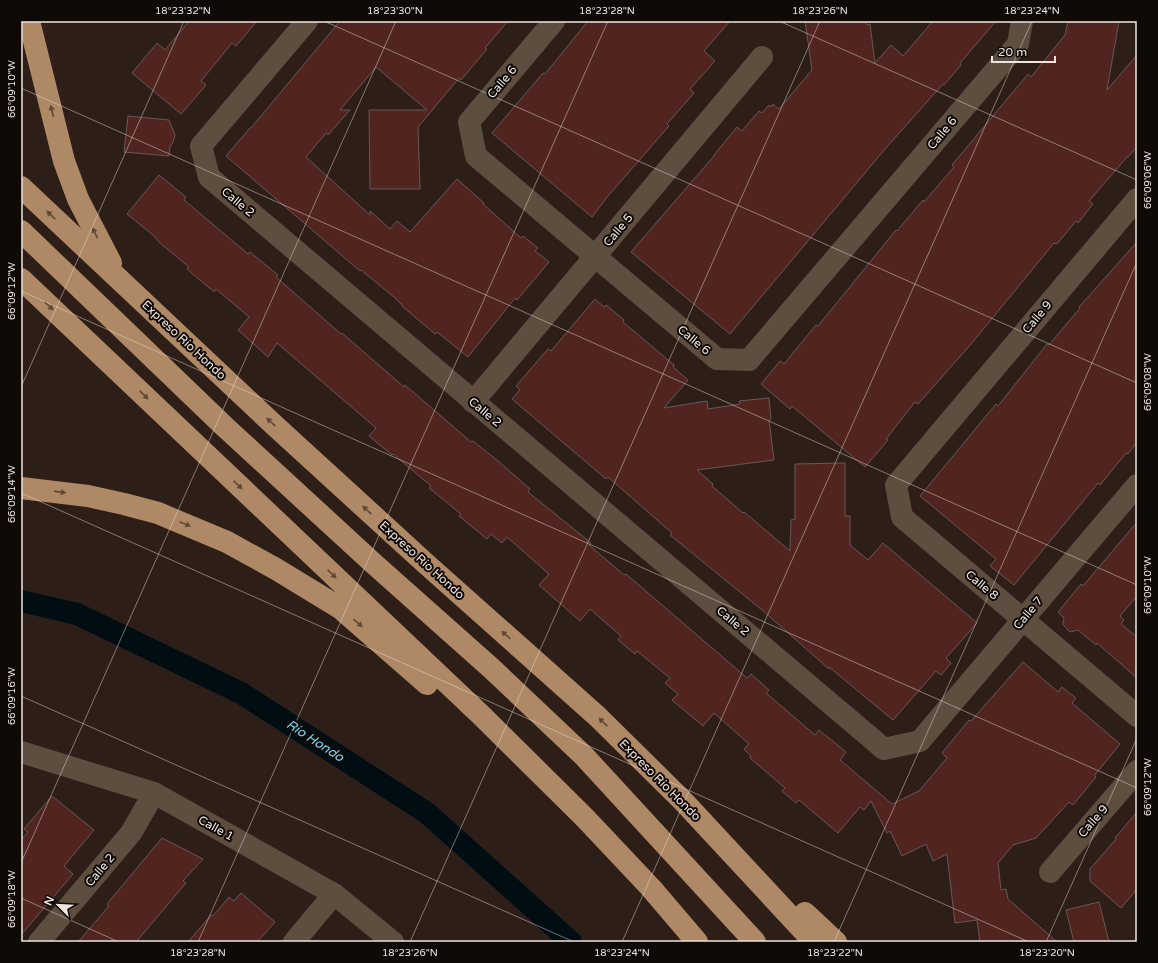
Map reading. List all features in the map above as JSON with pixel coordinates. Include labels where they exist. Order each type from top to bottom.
[{"type":"highway","points":[[29,21],[64,161],[78,199],[120,280]]},
{"type":"highway","name":"Expreso Río Hondo","points":[[21,187],[273,424],[383,525],[598,717],[684,802],[814,942]]},
{"type":"highway","points":[[21,231],[224,427],[491,668],[584,756],[755,942]]},
{"type":"highway","points":[[21,279],[482,716],[585,818],[651,888],[697,942]]},
{"type":"highway","points":[[21,488],[88,496],[124,504],[158,514],[227,542],[276,569],[340,608],[440,695],[482,716]]},
{"type":"highway","points":[[703,823],[764,874],[836,942]]},
{"type":"street","name":"Calle 2","points":[[307,21],[201,146],[209,177],[884,749],[920,741]]},
{"type":"street","name":"Calle 6","points":[[554,21],[469,122],[476,156],[717,359],[749,360],[1018,44],[1022,21]]},
{"type":"street","name":"Calle 5","points":[[473,402],[762,58]]},
{"type":"street","name":"Calle 9","points":[[938,435],[1137,199]]},
{"type":"street","name":"Calle 8","points":[[938,435],[896,485],[902,517],[1137,716]]},
{"type":"street","name":"Calle 7","points":[[920,741],[1137,485]]},
{"type":"street","name":"Calle 1","points":[[21,752],[154,793],[334,894],[393,942]]},
{"type":"street","name":"Calle 9","points":[[1050,872],[1137,771]]},
{"type":"street","name":"Calle 2","points":[[39,942],[131,833],[154,793]]},
{"type":"street","points":[[294,942],[334,894]]},
{"type":"building","points":[[189,21],[257,21],[236,46],[232,43],[201,81],[206,85],[181,114],[132,73],[157,43],[165,50]]},
{"type":"building","points":[[340,21],[508,21],[461,80],[459,78],[418,127],[420,189],[370,189],[369,110],[427,110],[376,67],[340,110],[350,110],[328,135],[326,133],[306,157],[370,215],[370,211],[390,229],[397,221],[410,232],[457,179],[521,238],[523,236],[538,248],[535,251],[549,262],[517,300],[515,298],[468,357],[437,332],[435,334],[402,306],[394,297],[361,270],[360,271],[226,156]]},
{"type":"building","points":[[588,21],[730,21],[704,51],[715,61],[690,89],[694,93],[667,124],[669,126],[608,196],[592,217],[492,133],[543,73],[545,74]]},
{"type":"building","points":[[805,21],[866,21],[867,25],[870,24],[875,63],[891,45],[903,56],[933,21],[996,21],[960,63],[961,65],[885,149],[730,334],[631,252],[714,156],[737,127],[742,131],[759,111],[762,113],[769,105],[771,107],[773,104],[779,109],[812,70]]},
{"type":"building","points":[[1068,21],[1119,21],[1107,90],[1137,55],[1137,147],[1089,201],[1093,204],[1078,223],[1076,221],[1057,244],[1054,243],[972,343],[918,404],[915,402],[886,439],[888,440],[865,467],[792,406],[790,409],[761,384],[780,361],[784,364],[816,325],[818,326],[896,230],[897,231],[923,200],[924,202],[954,167],[952,165],[1028,74],[1031,77],[1065,35]]},
{"type":"building","points":[[128,116],[169,120],[175,135],[170,147],[169,156],[124,152]]},
{"type":"building","points":[[159,175],[186,197],[184,200],[248,254],[250,252],[278,275],[276,277],[341,334],[342,333],[404,387],[405,385],[471,442],[473,441],[498,461],[530,489],[528,492],[591,543],[589,545],[624,575],[626,574],[747,678],[751,674],[769,690],[766,693],[815,735],[819,730],[846,752],[840,760],[892,804],[919,791],[947,758],[942,753],[969,720],[971,721],[1023,662],[1058,692],[1062,687],[1076,698],[1072,703],[1120,744],[1073,805],[1069,802],[1036,838],[1013,845],[998,863],[1001,890],[1006,889],[1008,899],[1057,942],[980,942],[977,920],[955,923],[947,854],[933,861],[926,844],[902,856],[890,831],[887,833],[871,801],[864,810],[860,807],[838,833],[799,800],[796,803],[782,791],[785,788],[750,758],[751,756],[744,749],[749,744],[714,713],[703,726],[672,700],[678,694],[665,683],[670,678],[637,651],[635,654],[618,640],[621,636],[590,609],[580,621],[539,585],[549,574],[507,537],[502,543],[491,534],[487,539],[459,516],[461,514],[429,488],[431,486],[369,436],[376,428],[277,343],[268,357],[238,330],[249,317],[216,289],[214,292],[187,269],[189,267],[127,214]]},
{"type":"building","points":[[1137,242],[1137,442],[1100,485],[1098,483],[1014,585],[990,566],[996,559],[920,496],[996,404],[998,406],[1047,344],[1049,345],[1080,308],[1079,307]]},
{"type":"building","points":[[595,299],[604,307],[606,305],[624,320],[623,322],[674,365],[673,367],[688,380],[664,408],[707,401],[708,409],[740,404],[739,401],[769,398],[771,419],[769,420],[774,460],[697,470],[713,484],[712,486],[743,513],[744,512],[790,551],[791,520],[795,519],[795,464],[845,463],[845,516],[850,516],[850,545],[868,560],[883,543],[977,623],[946,658],[951,663],[941,675],[936,671],[893,720],[829,667],[829,669],[762,610],[670,535],[672,533],[608,477],[606,479],[512,399],[520,390],[516,386],[548,349],[551,351]]},
{"type":"building","points":[[1137,522],[1137,596],[1120,616],[1124,620],[1121,624],[1137,637],[1137,678],[1097,643],[1096,645],[1078,630],[1070,632],[1063,624],[1064,618],[1058,612],[1081,584],[1083,586]]},
{"type":"building","points":[[52,796],[94,830],[64,866],[73,874],[21,935],[21,840],[28,832],[24,829]]},
{"type":"building","points":[[1137,812],[1137,889],[1121,908],[1090,881],[1090,869]]},
{"type":"building","points":[[162,838],[203,859],[183,881],[186,883],[136,942],[78,942],[109,906],[107,904]]},
{"type":"building","points":[[241,893],[275,922],[257,942],[188,942],[229,897],[234,901]]},
{"type":"building","points":[[1099,902],[1109,942],[1074,942],[1066,910]]},
{"type":"waterway","name":"Río Hondo","points":[[21,601],[77,614],[241,693],[427,813],[571,942]]}]
